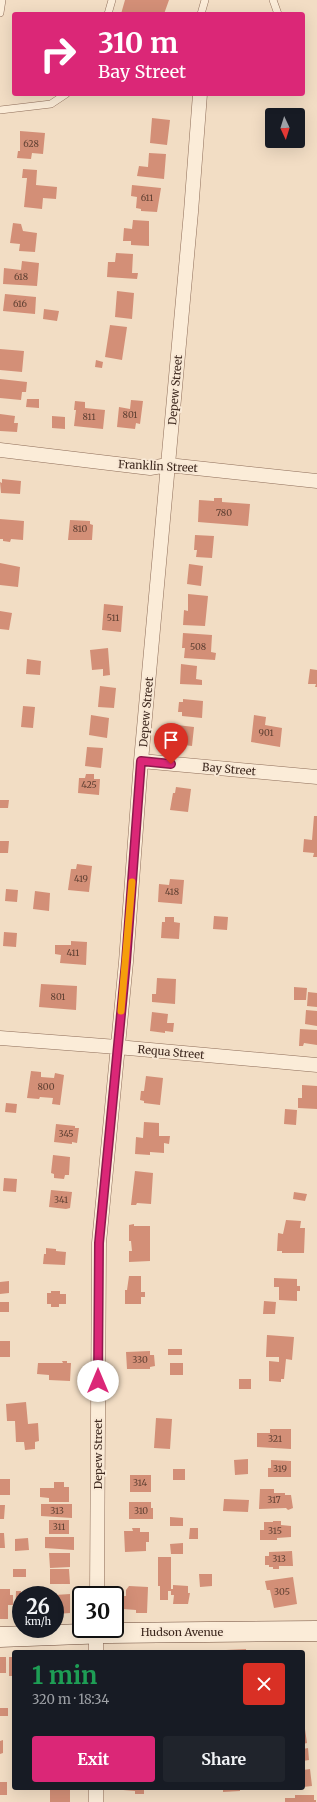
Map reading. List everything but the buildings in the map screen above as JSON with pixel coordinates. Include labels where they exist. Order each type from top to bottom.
[{"type":"street","name":"Depew Street","points":[[97,1586],[99,1243],[126,962],[141,761],[200,96]]},
{"type":"street","name":"Franklin Street","points":[[0,450],[150,468],[168,465],[317,481]]},
{"type":"street","name":"Bay Street","points":[[141,761],[317,777]]},
{"type":"street","name":"Requa Street","points":[[0,1038],[317,1065]]},
{"type":"street","name":"Hudson Avenue","points":[[124,1637],[317,1631]]},
{"type":"street","name":"Hudson Avenue","points":[[0,1637],[72,1638]]},
{"type":"street","points":[[96,1790],[96,1802]]},
{"type":"lane","points":[[0,13],[2,0]]},
{"type":"lane","points":[[109,12],[112,0]]},
{"type":"lane","points":[[202,12],[205,0]]},
{"type":"lane","points":[[273,0],[277,12]]},
{"type":"lane","points":[[0,110],[51,104],[63,96]]},
{"type":"slow traffic","points":[[121,1011],[132,882]]},
{"type":"route","points":[[98,1381],[99,1243],[126,962],[141,761],[171,764]]}]
